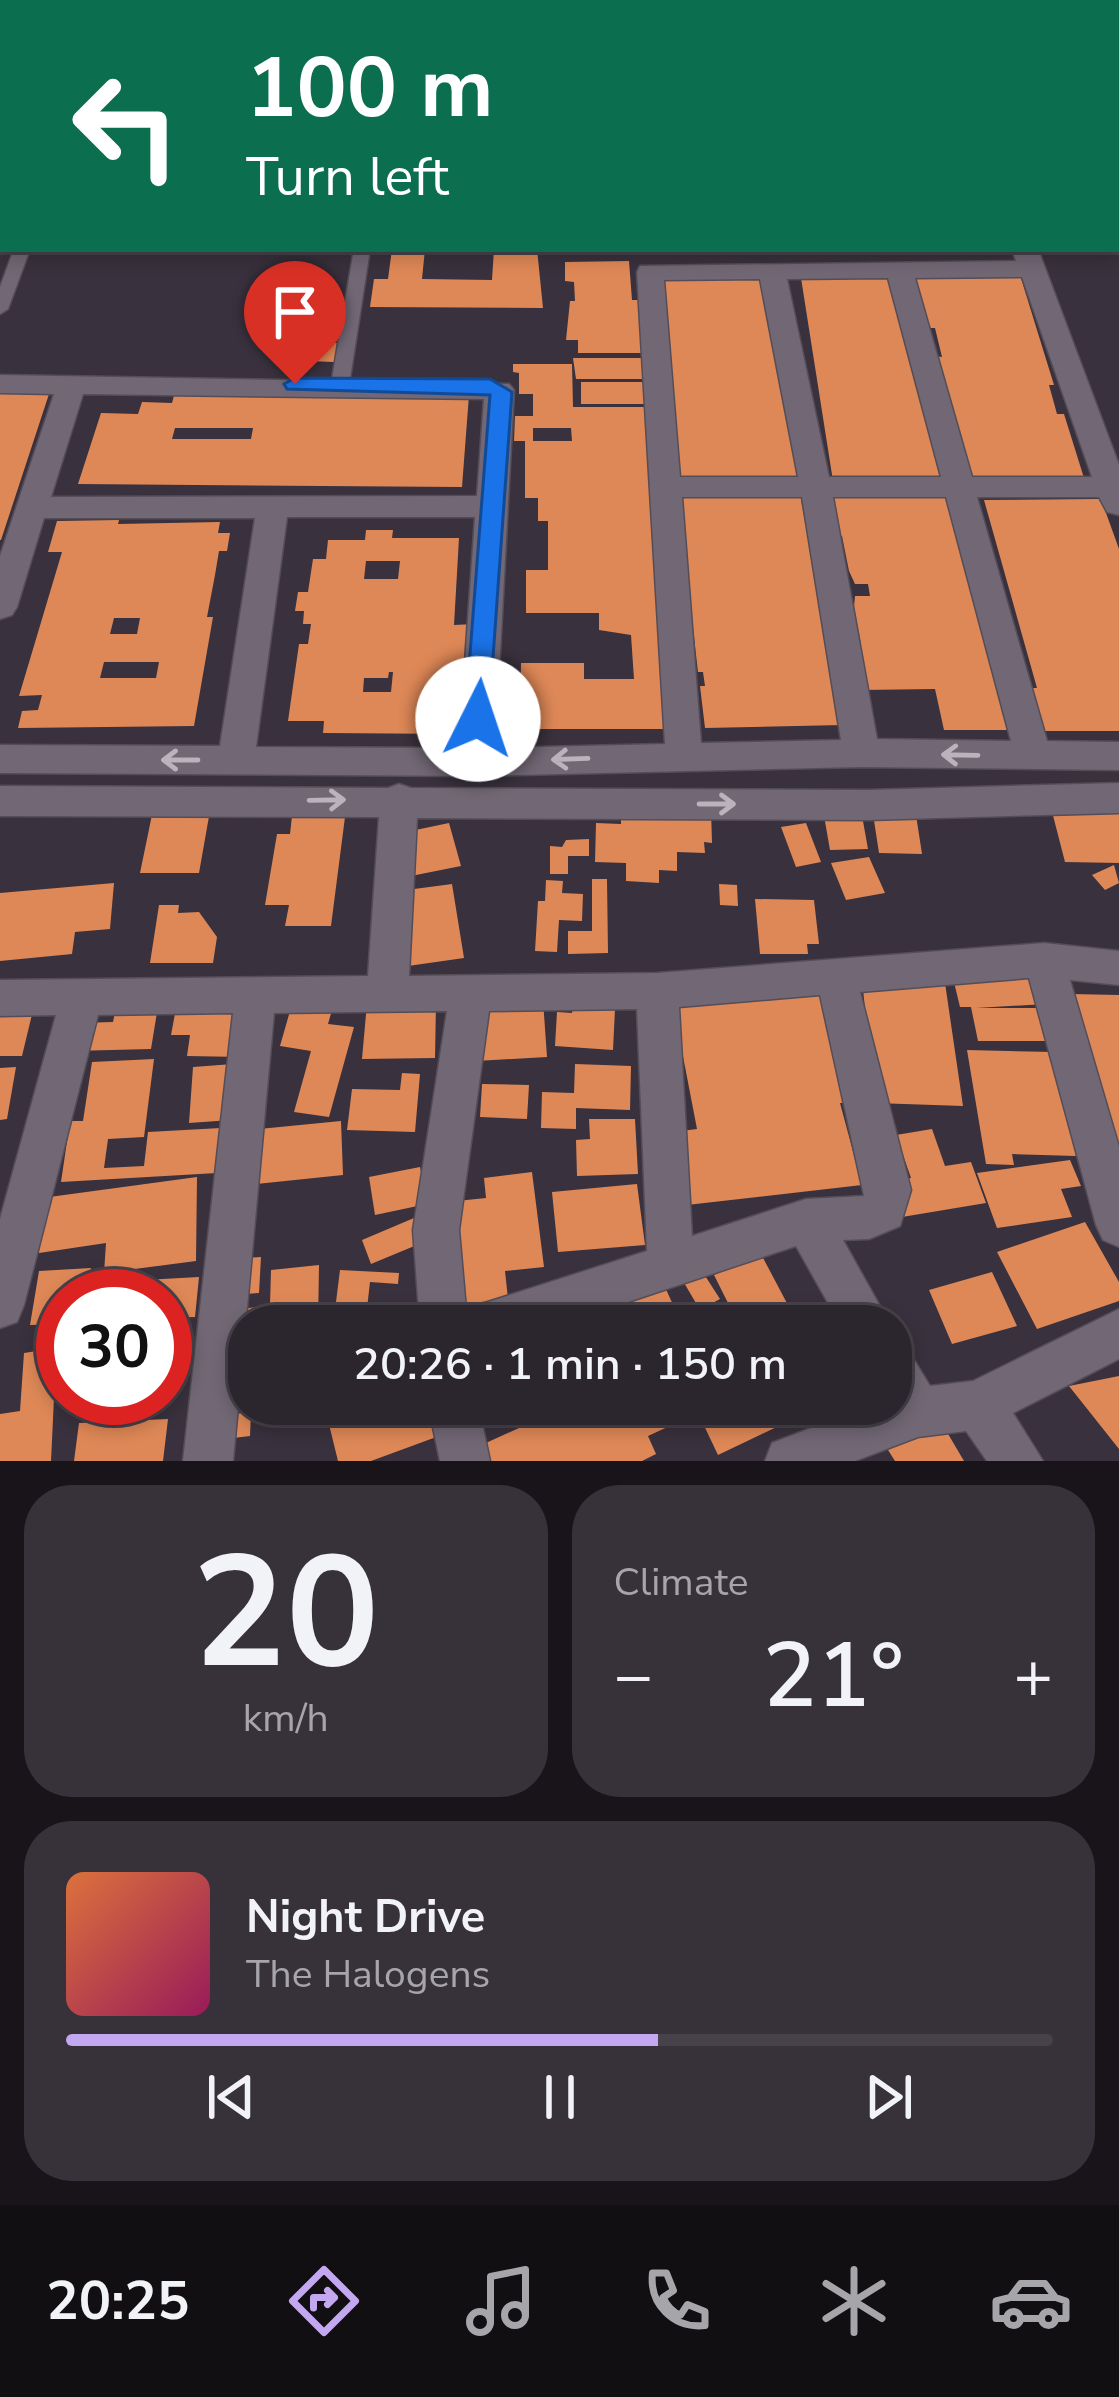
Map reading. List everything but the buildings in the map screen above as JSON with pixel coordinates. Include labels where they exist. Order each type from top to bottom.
[{"type":"street","points":[[666,487],[961,485],[1115,498],[1028,259],[899,270],[650,272],[684,754]]},
{"type":"street","points":[[771,269],[815,484],[861,753]]},
{"type":"street","points":[[899,270],[1033,757]]},
{"type":"street","points":[[0,607],[72,382]]},
{"type":"street","points":[[0,384],[499,390],[476,762]]},
{"type":"street","points":[[34,508],[492,506]]},
{"type":"street","points":[[236,760],[272,508]]},
{"type":"street","points":[[0,759],[476,762],[684,754],[1119,756]]},
{"type":"street","points":[[0,801],[868,805],[1119,798]]},
{"type":"street","points":[[388,991],[399,800]]},
{"type":"street","points":[[0,998],[657,991],[1044,960],[1119,968]]},
{"type":"street","points":[[1044,960],[1119,1225]]},
{"type":"street","points":[[548,1305],[806,1221],[869,1217],[884,1211],[888,1190],[835,974]]},
{"type":"street","points":[[443,1305],[436,1231],[471,991]]},
{"type":"street","points":[[657,991],[671,1266]]},
{"type":"street","points":[[0,1305],[82,995]]},
{"type":"street","points":[[208,1461],[255,998]]},
{"type":"street","points":[[806,1221],[855,1305]]},
{"type":"street","points":[[790,1461],[868,1445],[917,1412],[977,1405],[1119,1333]]},
{"type":"street","points":[[912,1403],[917,1412]]},
{"type":"street","points":[[977,1405],[1018,1461]]},
{"type":"street","points":[[457,1425],[465,1461]]},
{"type":"lane","points":[[0,309],[21,252]]},
{"type":"lane","points":[[340,385],[362,252]]},
{"type":"route","points":[[295,384],[490,386],[501,392],[478,719]]}]
